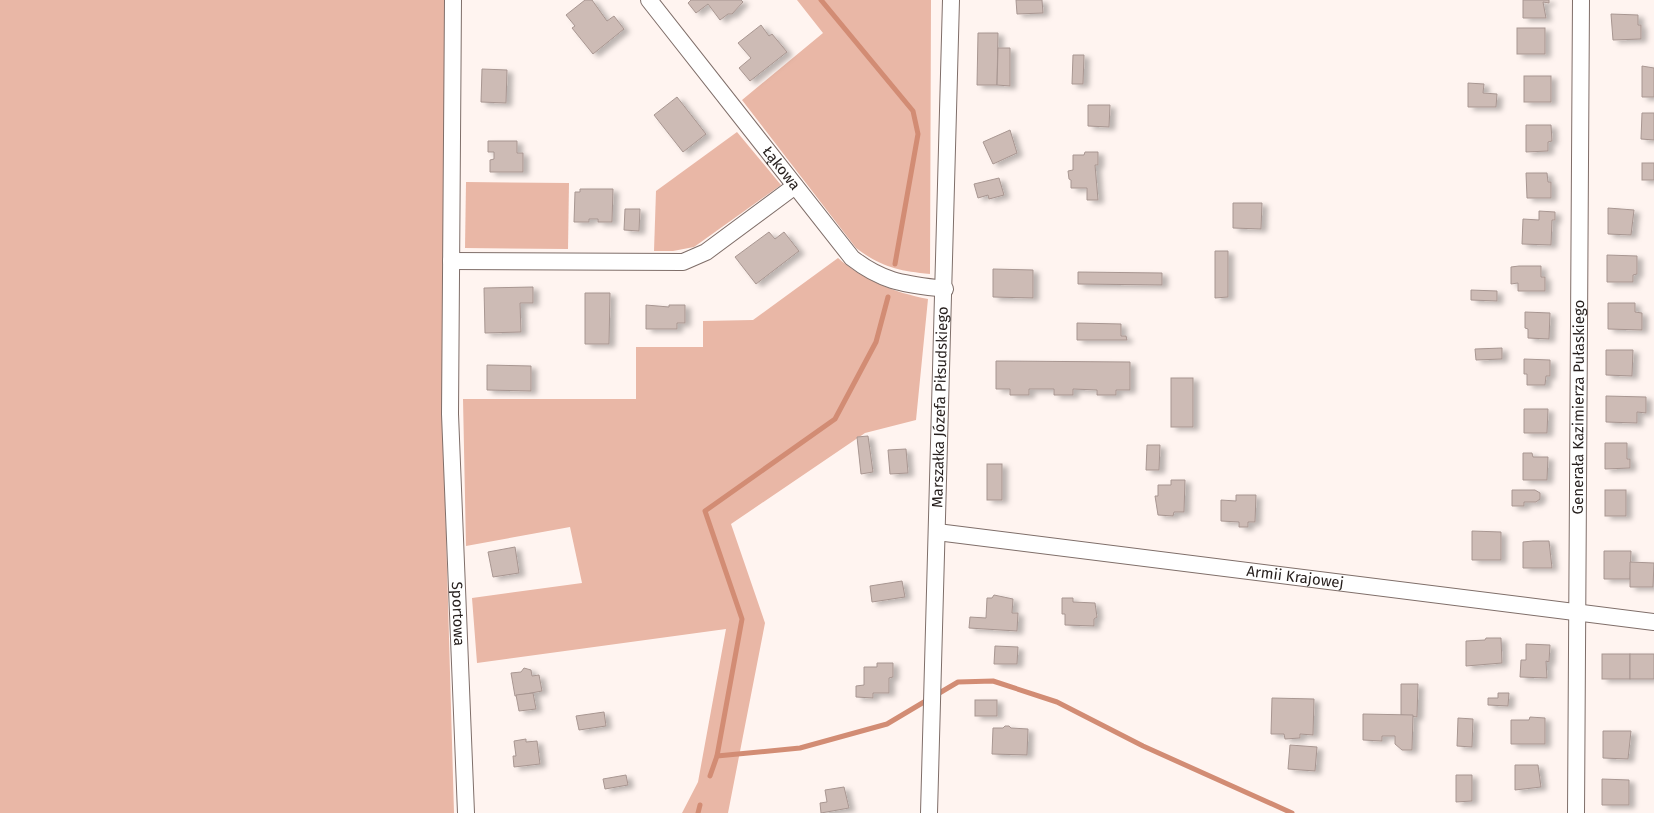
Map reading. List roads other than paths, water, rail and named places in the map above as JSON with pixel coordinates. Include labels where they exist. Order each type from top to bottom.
[{"type":"street","name":"Sportowa","points":[[453,0],[450,414],[466,813]]},
{"type":"street","name":"Łąkowa","points":[[649,0],[852,258],[871,273],[901,283],[945,289]]},
{"type":"street","name":"Marszałka Józefa Piłsudskiego","points":[[930,813],[951,0]]},
{"type":"street","name":"Generała Kazimierza Pułaskiego","points":[[1576,813],[1581,0]]},
{"type":"street","points":[[452,262],[682,262],[706,252],[795,186]]},
{"type":"street","name":"Armii Krajowej","points":[[937,532],[1654,622]]},
{"type":"waterway","points":[[821,0],[913,111],[918,134],[895,264]]},
{"type":"waterway","points":[[710,776],[717,756],[742,619],[705,511],[835,419],[876,342],[888,297]]},
{"type":"waterway","points":[[936,695],[958,682],[993,681],[1057,702],[1143,746],[1292,813]]},
{"type":"waterway","points":[[717,756],[800,748],[887,724],[929,699]]},
{"type":"waterway","points":[[698,813],[700,805]]}]
